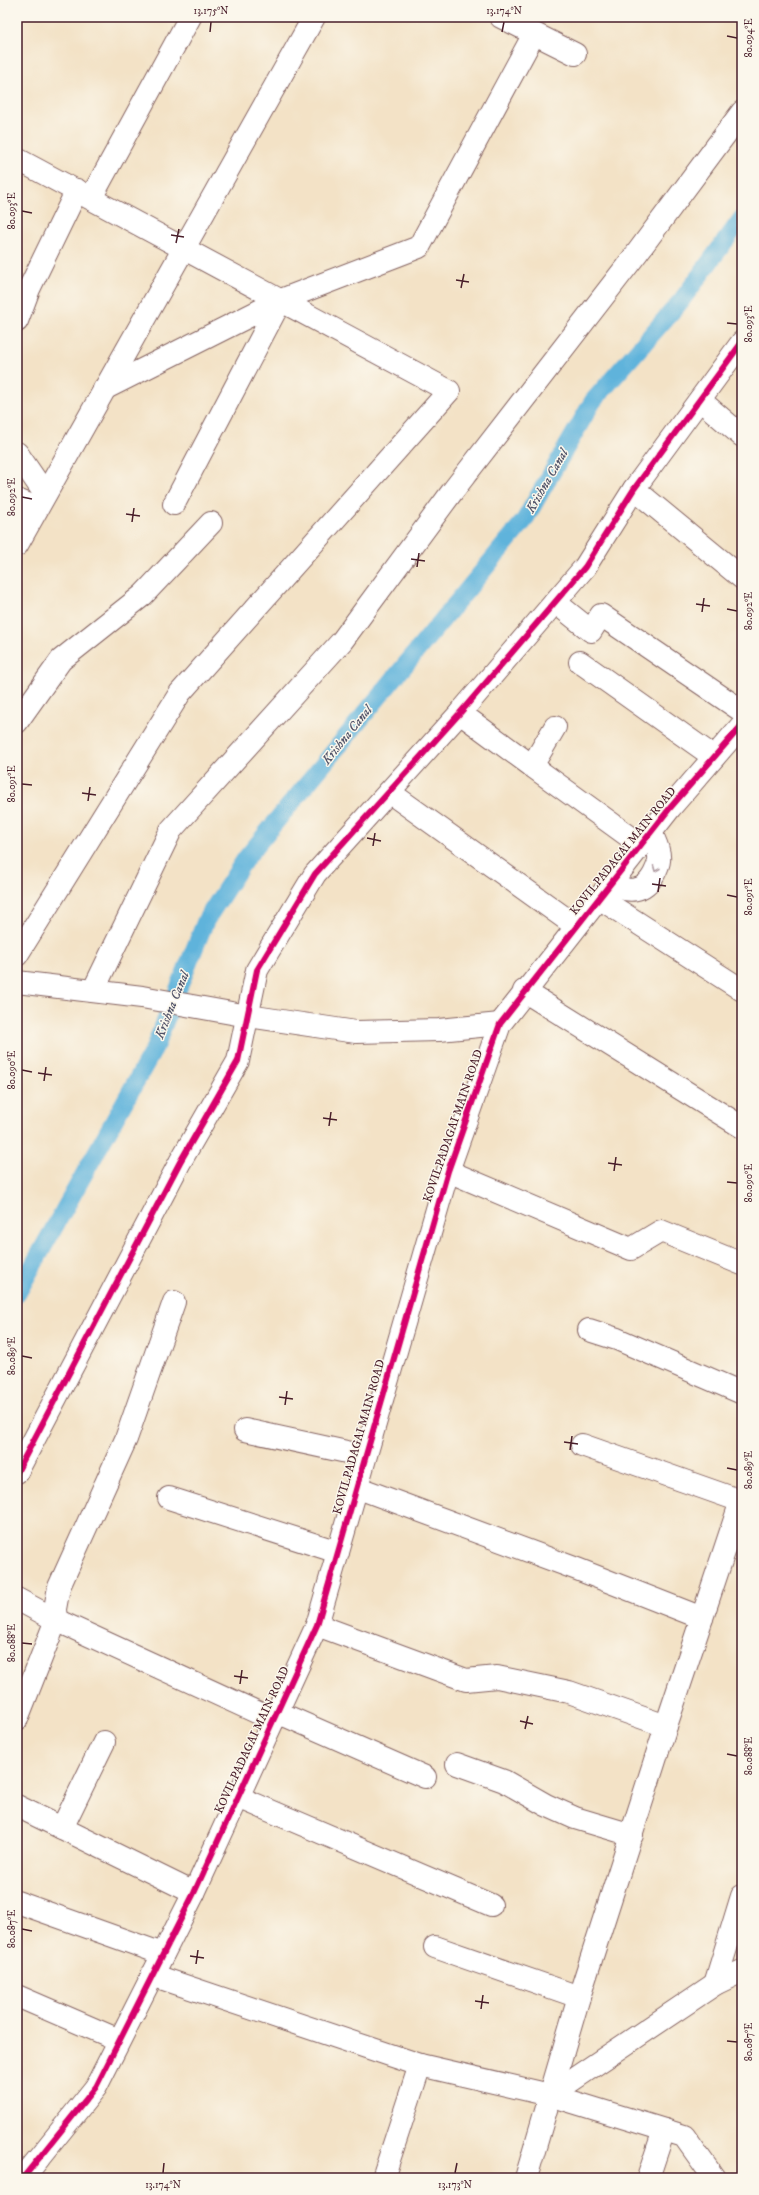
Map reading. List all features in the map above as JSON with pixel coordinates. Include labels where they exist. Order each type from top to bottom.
[{"type":"street","points":[[17,321],[29,289],[190,17]]},
{"type":"street","points":[[17,545],[314,17]]},
{"type":"street","points":[[501,17],[575,54]]},
{"type":"street","points":[[104,389],[281,300],[418,247],[534,34]]},
{"type":"street","points":[[93,991],[171,830],[342,641],[452,492],[637,253],[742,112]]},
{"type":"street","points":[[17,159],[184,247],[449,391],[180,693],[17,955]]},
{"type":"street","points":[[174,504],[281,300]]},
{"type":"street","points":[[17,1472],[180,1162],[238,1061],[257,970],[315,874],[460,713],[585,567],[634,489],[742,342]]},
{"type":"street","points":[[700,400],[742,436]]},
{"type":"street","points":[[17,452],[41,501]]},
{"type":"street","points":[[634,489],[742,578]]},
{"type":"street","points":[[17,500],[41,501]]},
{"type":"street","points":[[17,722],[61,660],[143,595],[211,523]]},
{"type":"street","points":[[555,602],[592,631],[601,615],[742,711]]},
{"type":"street","points":[[580,662],[714,756]]},
{"type":"street","points":[[460,713],[532,766],[646,838],[659,856],[658,867],[652,879],[642,889],[619,889],[604,891]]},
{"type":"street","name":"KOVILPADAGAI MAIN ROAD","points":[[23,2178],[96,2087],[194,1893],[317,1625],[448,1171],[500,1024],[646,838],[714,756],[742,725]]},
{"type":"street","points":[[532,766],[555,728]]},
{"type":"street","points":[[389,792],[576,926]]},
{"type":"street","points":[[604,891],[740,983]]},
{"type":"street","points":[[17,982],[142,997],[248,1016],[356,1032],[440,1030],[500,1024]]},
{"type":"street","points":[[524,992],[742,1127]]},
{"type":"street","points":[[448,1171],[631,1249],[661,1231],[742,1264]]},
{"type":"street","points":[[17,1719],[56,1620],[55,1609],[59,1587],[126,1439],[174,1302]]},
{"type":"street","points":[[589,1330],[617,1339],[742,1393]]},
{"type":"street","points":[[245,1430],[365,1456]]},
{"type":"street","points":[[526,2178],[579,1997],[666,1726],[741,1500],[582,1445]]},
{"type":"street","points":[[356,1487],[577,1569],[702,1618]]},
{"type":"street","points":[[169,1498],[338,1552]]},
{"type":"street","points":[[17,1599],[56,1620],[275,1716],[425,1777]]},
{"type":"street","points":[[317,1625],[466,1680],[496,1677],[569,1692],[666,1726]]},
{"type":"street","points":[[62,1828],[104,1742]]},
{"type":"street","points":[[457,1764],[504,1781],[546,1805],[575,1818],[632,1835]]},
{"type":"street","points":[[238,1797],[491,1905]]},
{"type":"street","points":[[17,1806],[194,1893]]},
{"type":"street","points":[[716,1984],[742,1896]]},
{"type":"street","points":[[17,1902],[163,1954]]},
{"type":"street","points":[[435,1948],[579,1997]]},
{"type":"street","points":[[550,2095],[716,1984],[742,1972]]},
{"type":"street","points":[[152,1975],[420,2065],[550,2095],[684,2136],[714,2178]]},
{"type":"street","points":[[17,1996],[119,2040]]},
{"type":"street","points":[[383,2178],[420,2065]]},
{"type":"street","points":[[648,2178],[664,2130]]},
{"type":"waterway","name":"Krishna Canal","points":[[17,1294],[154,1049],[206,920],[246,858],[524,521],[593,401],[681,301],[742,218]]},
{"type":"cycle path","points":[[17,1472],[180,1162],[238,1061],[257,970],[315,874],[460,713],[585,567],[634,489],[742,342]]},
{"type":"cycle path","points":[[23,2178],[96,2087],[194,1893],[317,1625],[448,1171],[500,1024],[670,808],[742,725]]}]
